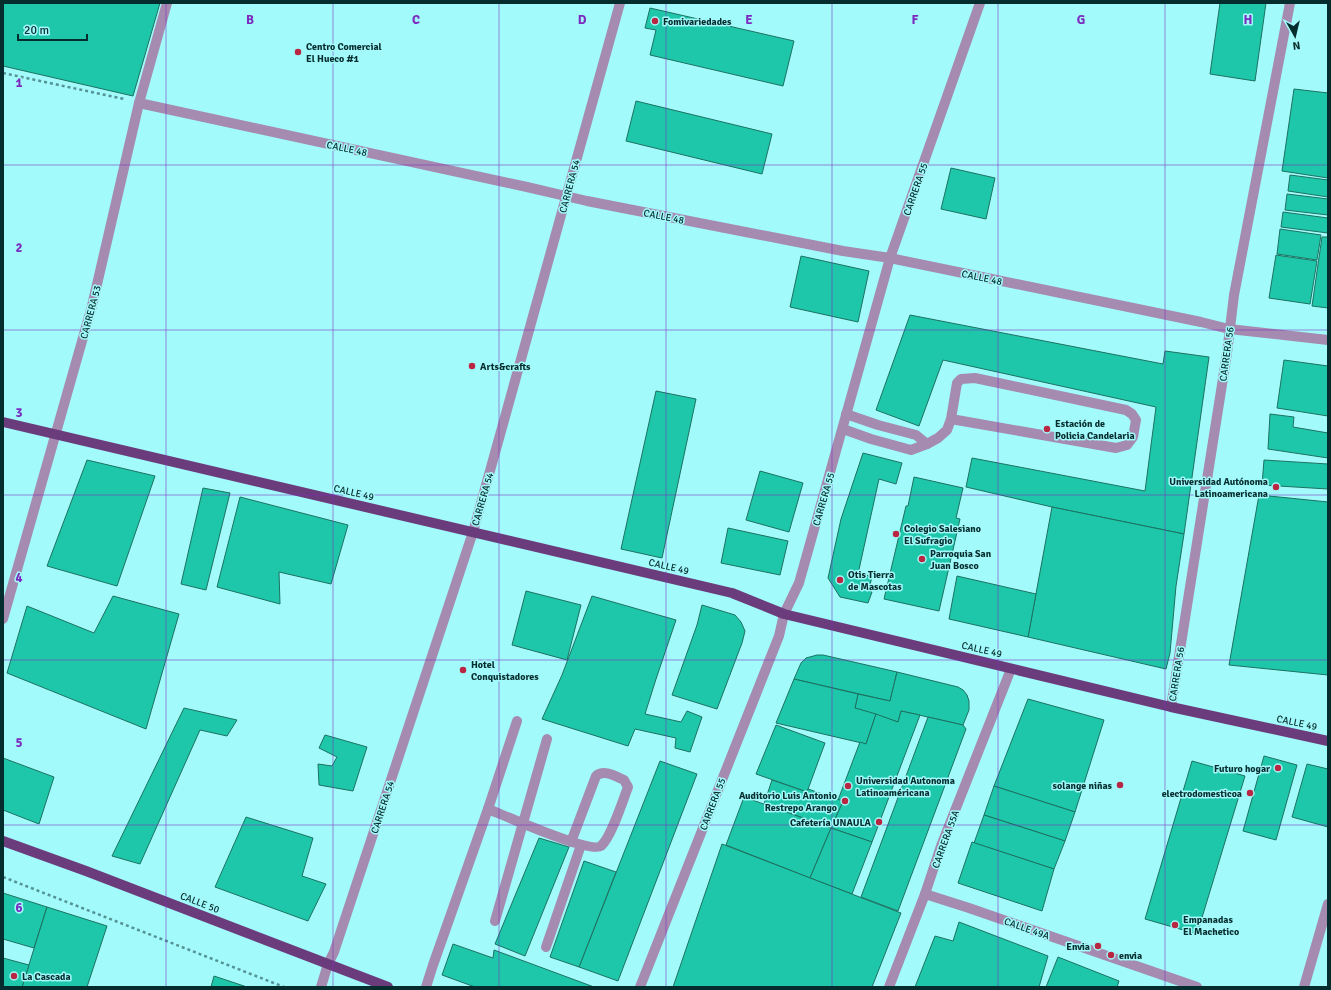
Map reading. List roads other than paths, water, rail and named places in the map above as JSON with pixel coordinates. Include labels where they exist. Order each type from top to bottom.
[{"type":"main road","name":"CALLE 49","points":[[3,422],[56,433],[732,593],[784,614],[1011,669],[1171,707],[1328,740]]},
{"type":"main road","name":"CALLE 50","points":[[3,841],[86,871],[388,987]]},
{"type":"street","name":"CARRERA 53","points":[[3,619],[92,306],[139,103],[167,3]]},
{"type":"street","name":"CARRERA 54","points":[[321,987],[328,964],[334,952],[472,532],[620,3]]},
{"type":"street","name":"CARRERA 55","points":[[640,987],[778,636],[784,614],[799,583],[890,258],[980,3]]},
{"type":"street","name":"CARRERA 56","points":[[1171,707],[1230,329],[1235,287],[1290,3]]},
{"type":"street","name":"CALLE 48","points":[[139,103],[587,201],[843,251],[890,258],[1230,329],[1328,340]]},
{"type":"street","points":[[843,429],[871,439],[911,450],[927,444],[938,438],[947,430],[951,419],[957,383],[961,379],[975,378],[1126,410],[1132,414],[1136,420],[1133,438],[1127,445],[1116,448],[951,419]]},
{"type":"street","points":[[846,414],[878,425],[916,435],[927,444]]},
{"type":"street","name":"CARRERA 55A","points":[[889,987],[925,894],[941,846],[1011,669]]},
{"type":"street","points":[[426,987],[517,721]]},
{"type":"street","points":[[496,921],[547,739]]},
{"type":"street","points":[[488,809],[523,824],[576,843],[595,848],[600,846],[609,834],[628,787],[624,780],[604,772],[596,776],[576,843],[546,947]]},
{"type":"street","name":"CALLE 49A","points":[[925,894],[1197,987]]},
{"type":"street","points":[[1304,987],[1328,904]]},
{"type":"place","name":"Fomivariedades","points":[[655,21]]},
{"type":"place","name":"Centro Comercial El Hueco #1","points":[[298,52]]},
{"type":"place","name":"Arts&crafts","points":[[472,366]]},
{"type":"place","name":"Estación de Policia Candelaria","points":[[1047,429]]},
{"type":"place","name":"Universidad Autónoma Latinoamericana","points":[[1276,487]]},
{"type":"place","name":"Colegio Salesiano El Sufragio","points":[[896,534]]},
{"type":"place","name":"Parroquia San Juan Bosco","points":[[922,559]]},
{"type":"place","name":"Otis Tierra de Mascotas","points":[[840,580]]},
{"type":"place","name":"Hotel Conquistadores","points":[[463,670]]},
{"type":"place","name":"Futuro hogar","points":[[1278,768]]},
{"type":"place","name":"solange niñas","points":[[1120,785]]},
{"type":"place","name":"Universidad Autonoma Latinoaméricana","points":[[848,786]]},
{"type":"place","name":"electrodomesticoa","points":[[1250,793]]},
{"type":"place","name":"Auditorio Luis Antonio Restrepo Arango","points":[[845,801]]},
{"type":"place","name":"Cafetería UNAULA","points":[[879,822]]},
{"type":"place","name":"Empanadas El Machetico","points":[[1175,925]]},
{"type":"place","name":"Envia","points":[[1098,946]]},
{"type":"place","name":"envia","points":[[1111,955]]},
{"type":"place","name":"La Cascada","points":[[14,976]]}]
